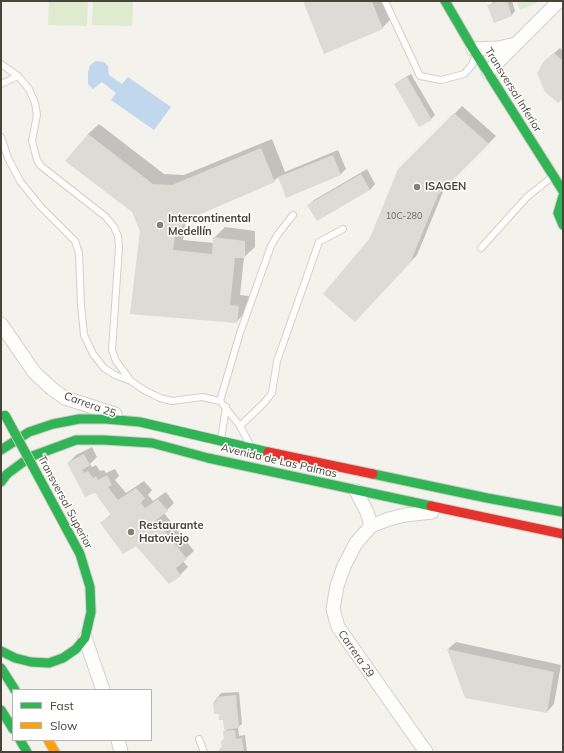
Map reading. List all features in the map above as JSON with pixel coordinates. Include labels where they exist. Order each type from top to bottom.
[{"type":"main road","name":"Transversal Inferior","points":[[446,2],[474,51],[563,192]]},
{"type":"main road","points":[[563,196],[558,213],[563,225]]},
{"type":"main road","name":"Transversal Superior","points":[[2,410],[80,554],[90,587],[91,612],[85,638]]},
{"type":"main road","name":"Avenida de Las Palmas","points":[[1,450],[29,432],[79,418],[140,422],[251,448],[486,498],[563,512]]},
{"type":"main road","name":"Avenida de Las Palmas","points":[[1,482],[7,474],[30,457],[76,440],[152,443],[208,458],[356,491],[563,534]]},
{"type":"main road","points":[[1,650],[15,658],[31,662],[49,662],[63,658],[76,649],[85,638]]},
{"type":"main road","points":[[1,668],[14,689]]},
{"type":"main road","points":[[1,710],[12,727]]},
{"type":"main road","points":[[21,741],[27,752]]},
{"type":"main road","points":[[49,741],[55,752]]},
{"type":"street","points":[[488,72],[559,1]]},
{"type":"street","points":[[474,51],[516,44]]},
{"type":"street","name":"Carrera 25","points":[[1,324],[34,372],[51,388],[66,398],[140,422]]},
{"type":"street","points":[[356,491],[367,512],[371,526]]},
{"type":"street","name":"Carrera 29","points":[[426,752],[338,627],[333,609],[337,586],[344,566],[356,543],[371,526],[389,519],[420,512],[467,514]]},
{"type":"street","points":[[85,638],[103,689]]},
{"type":"street","points":[[118,741],[121,752]]},
{"type":"lane","points":[[385,1],[420,76],[441,80],[464,74],[472,65],[474,51]]},
{"type":"lane","points":[[1,64],[18,76],[29,89],[35,103],[37,115],[32,142],[34,152],[41,166],[106,217],[114,227],[118,236],[119,247],[112,350],[116,361],[131,381]]},
{"type":"lane","points":[[1,84],[18,76]]},
{"type":"lane","points":[[1,136],[8,158],[20,181],[40,206],[75,241],[79,253],[84,335],[93,354],[104,368],[155,395],[172,401],[202,397],[220,401],[226,406],[240,426],[251,448]]},
{"type":"lane","points":[[482,248],[527,197],[553,176]]},
{"type":"lane","points":[[220,401],[238,340],[271,246],[278,234],[293,215]]},
{"type":"lane","points":[[240,426],[264,403],[272,393],[277,361],[320,242],[343,229]]},
{"type":"lane","points":[[221,441],[226,406]]},
{"type":"lane","points":[[199,739],[204,752]]},
{"type":"green space","points":[[49,1],[88,1],[87,26],[48,25]]},
{"type":"green space","points":[[93,1],[133,1],[132,26],[92,25]]},
{"type":"green space","points":[[516,1],[539,1],[539,2],[520,10]]},
{"type":"water","points":[[96,61],[104,62],[108,66],[109,75],[122,84],[128,77],[171,107],[154,130],[111,100],[116,93],[102,82],[93,89],[88,84],[88,72],[90,65]]},
{"type":"building","points":[[303,1],[372,1],[383,29],[324,54]]},
{"type":"building","points":[[499,1],[507,1],[512,16],[494,23],[487,5]]},
{"type":"building","points":[[554,53],[563,61],[563,99],[558,103],[545,92],[537,73],[544,61]]},
{"type":"building","points":[[407,77],[432,120],[419,127],[394,84]]},
{"type":"building","points":[[454,113],[489,144],[438,195],[410,263],[355,322],[323,294],[370,238],[398,169]]},
{"type":"building","name":"Intercontinental Medellín","points":[[88,134],[153,184],[172,185],[261,148],[275,182],[187,220],[175,236],[173,250],[212,254],[213,237],[245,241],[245,258],[235,258],[230,305],[239,306],[237,323],[130,314],[140,231],[132,212],[65,161]]},
{"type":"building","points":[[333,155],[341,175],[286,198],[278,177]]},
{"type":"building","points":[[361,174],[370,190],[317,221],[307,205]]},
{"type":"building","points":[[84,454],[90,465],[82,470],[84,473],[88,471],[93,478],[96,476],[98,480],[107,475],[112,485],[108,487],[118,500],[136,488],[145,498],[141,503],[145,508],[158,499],[168,511],[156,520],[187,559],[176,568],[181,576],[169,584],[136,546],[123,554],[100,523],[111,515],[95,493],[85,497],[67,463]]},
{"type":"building","points":[[447,649],[554,672],[547,713],[465,698]]},
{"type":"building","points":[[236,695],[239,728],[224,730],[223,720],[219,720],[219,714],[214,714],[213,702],[217,701],[216,697]]},
{"type":"building","points":[[235,730],[236,739],[242,738],[244,752],[219,752],[219,749],[222,748],[221,741],[224,740],[223,731]]},
{"type":"traffic: fast","points":[[445,1],[473,49],[563,191]]},
{"type":"traffic: fast","points":[[563,196],[558,213],[563,225]]},
{"type":"traffic: fast","points":[[5,415],[44,487]]},
{"type":"traffic: fast","points":[[1,450],[29,432],[53,424],[79,419],[106,419],[140,422],[268,452]]},
{"type":"traffic: fast","points":[[1,482],[7,474],[30,457],[76,440],[104,440],[152,443],[208,458],[431,506]]},
{"type":"traffic: fast","points":[[373,474],[563,512]]},
{"type":"traffic: fast","points":[[44,487],[80,554],[90,587],[91,612],[85,638]]},
{"type":"traffic: fast","points":[[1,651],[15,658],[31,662],[49,663],[63,658],[76,649],[85,638]]},
{"type":"traffic: fast","points":[[1,668],[14,689]]},
{"type":"traffic: fast","points":[[1,710],[12,727]]},
{"type":"traffic: fast","points":[[21,741],[27,752]]},
{"type":"traffic: slow","points":[[49,741],[55,752]]},
{"type":"traffic: jam","points":[[268,452],[373,474]]},
{"type":"traffic: jam","points":[[431,506],[563,534]]},
{"type":"place","name":"ISAGEN","points":[[417,187]]},
{"type":"place","name":"Intercontinental Medellín","points":[[160,225]]},
{"type":"place","name":"Restaurante Hatoviejo","points":[[131,532]]}]
